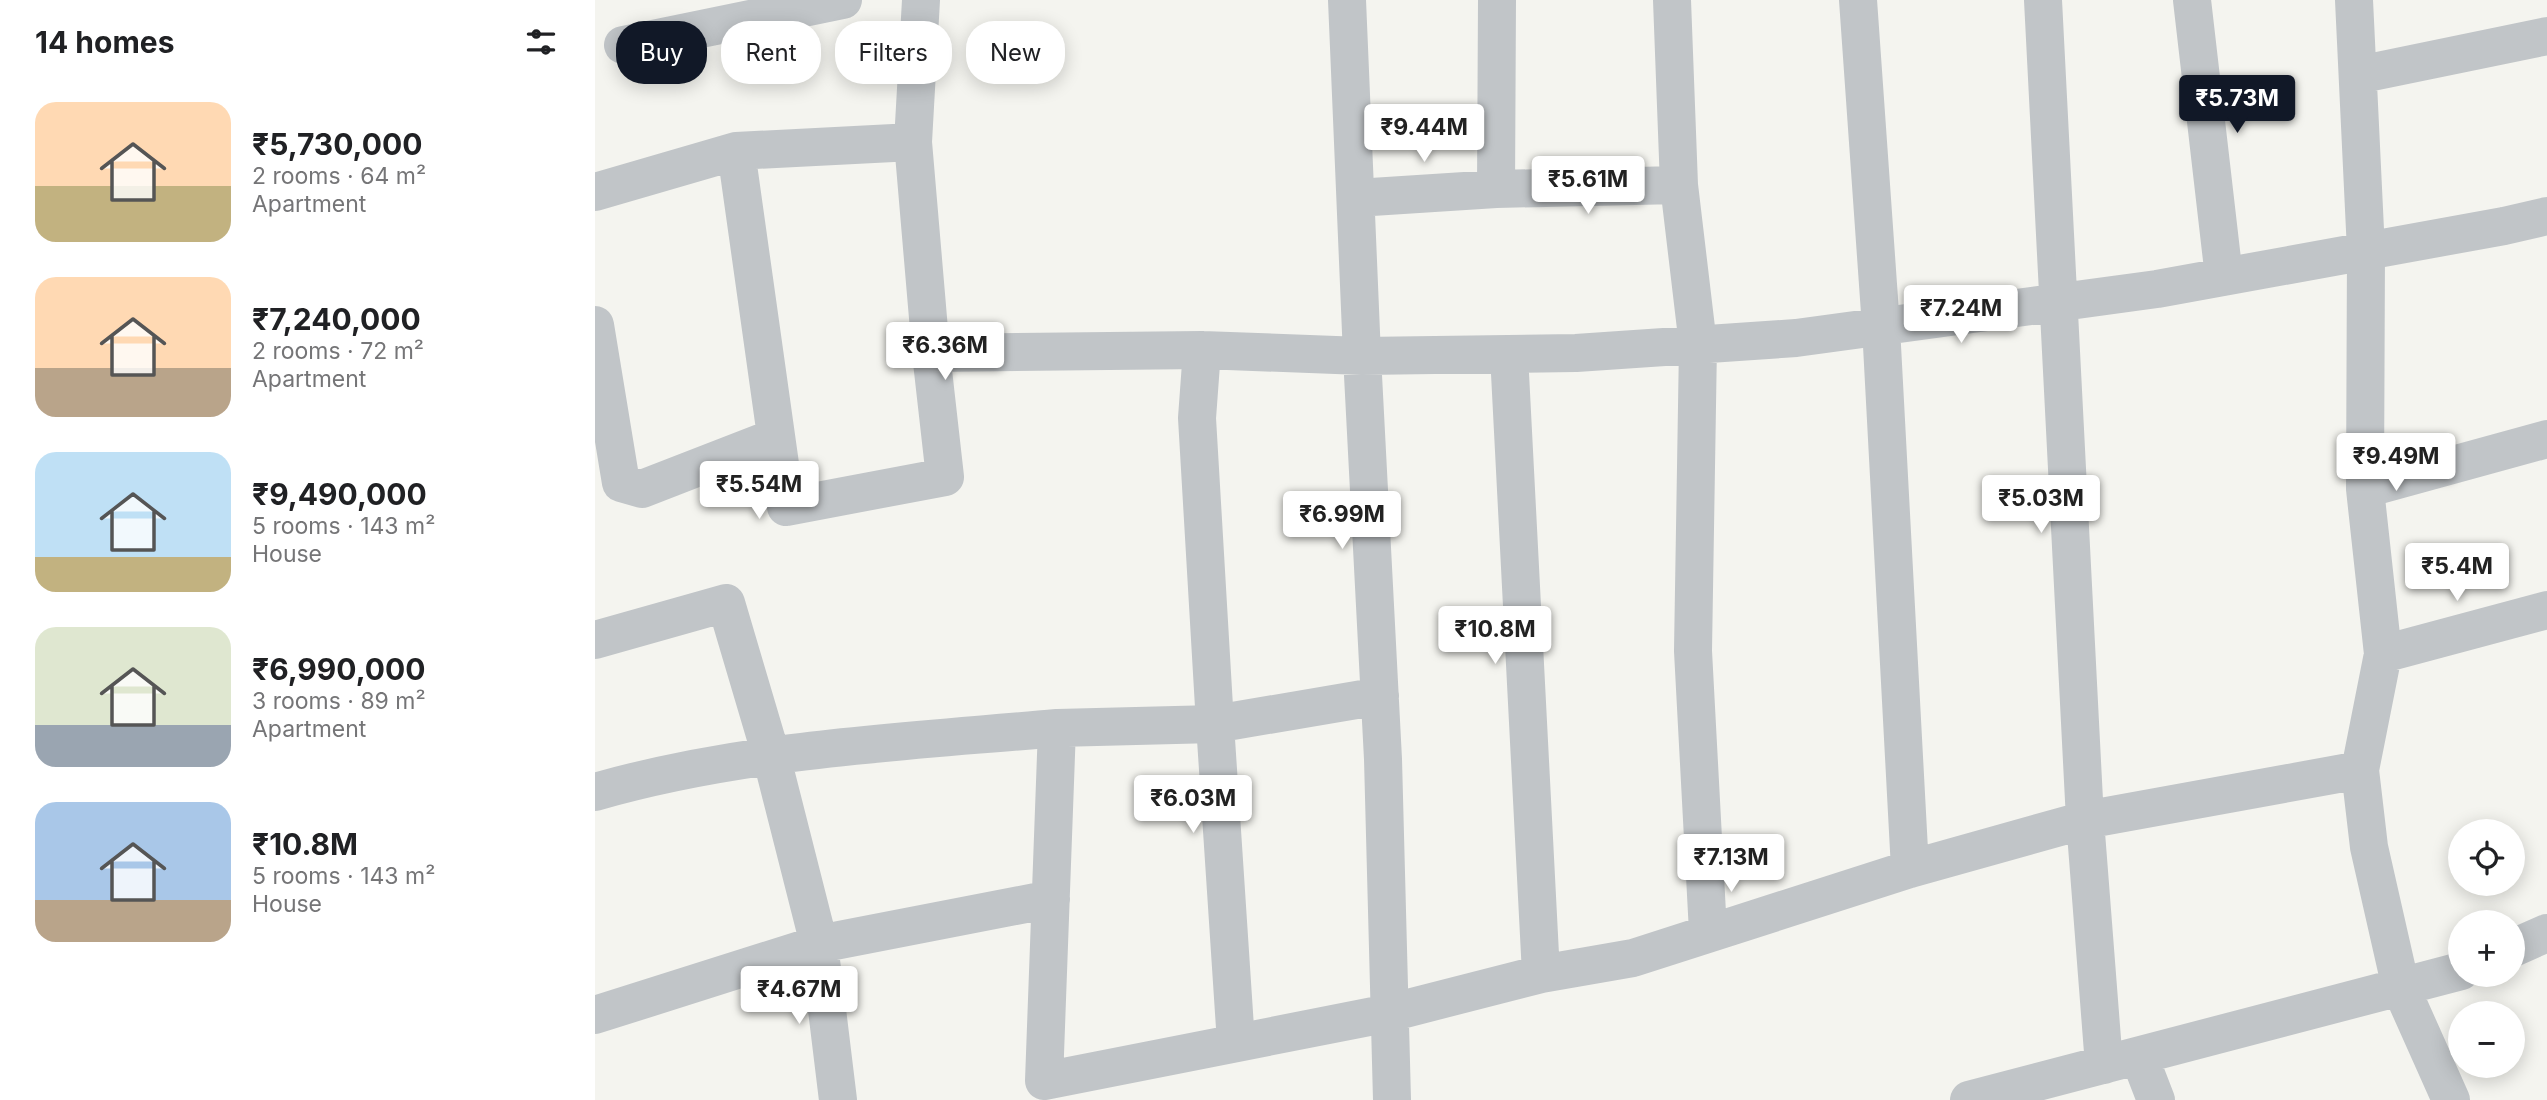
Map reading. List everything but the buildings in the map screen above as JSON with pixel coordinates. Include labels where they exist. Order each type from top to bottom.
[{"type":"street","points":[[707,28],[843,0]]},
{"type":"street","points":[[736,151],[786,507],[945,477],[931,353],[913,142],[921,0]]},
{"type":"street","points":[[1347,0],[1380,696],[1392,1100]]},
{"type":"street","points":[[1496,189],[1497,0]]},
{"type":"street","points":[[1672,0],[1679,185],[1698,345],[1693,651],[1708,932]]},
{"type":"street","points":[[1858,0],[1881,327],[1910,869]]},
{"type":"street","points":[[2043,0],[2085,821],[2122,1061],[2156,1100]]},
{"type":"street","points":[[2192,0],[2224,277]]},
{"type":"street","points":[[2354,0],[2366,251],[2365,489],[2383,654],[2360,770],[2369,847],[2401,988],[2451,1100]]},
{"type":"street","points":[[2358,75],[2547,36]]},
{"type":"street","points":[[595,192],[736,151],[913,142]]},
{"type":"street","points":[[1356,198],[1496,189],[1679,185]]},
{"type":"street","points":[[931,353],[1202,350],[1362,356],[1576,353],[1796,338],[2157,289],[2547,216]]},
{"type":"street","points":[[595,326],[621,483],[642,489],[776,437]]},
{"type":"street","points":[[1202,350],[1197,418],[1236,1043]]},
{"type":"street","points":[[1509,354],[1541,974]]},
{"type":"street","points":[[2365,489],[2547,439]]},
{"type":"street","points":[[595,639],[726,603],[771,755],[819,944],[838,1100]]},
{"type":"street","points":[[2383,654],[2547,610]]},
{"type":"street","points":[[595,792],[627,783],[771,755],[1057,728],[1215,724],[1380,696]]},
{"type":"street","points":[[1057,728],[1044,1082],[1388,1013],[1541,974],[1633,958],[1910,869],[2085,821],[2360,770]]},
{"type":"street","points":[[595,1016],[819,944],[1051,899]]},
{"type":"street","points":[[2525,943],[2547,933]]},
{"type":"street","points":[[1969,1100],[2448,975]]}]
